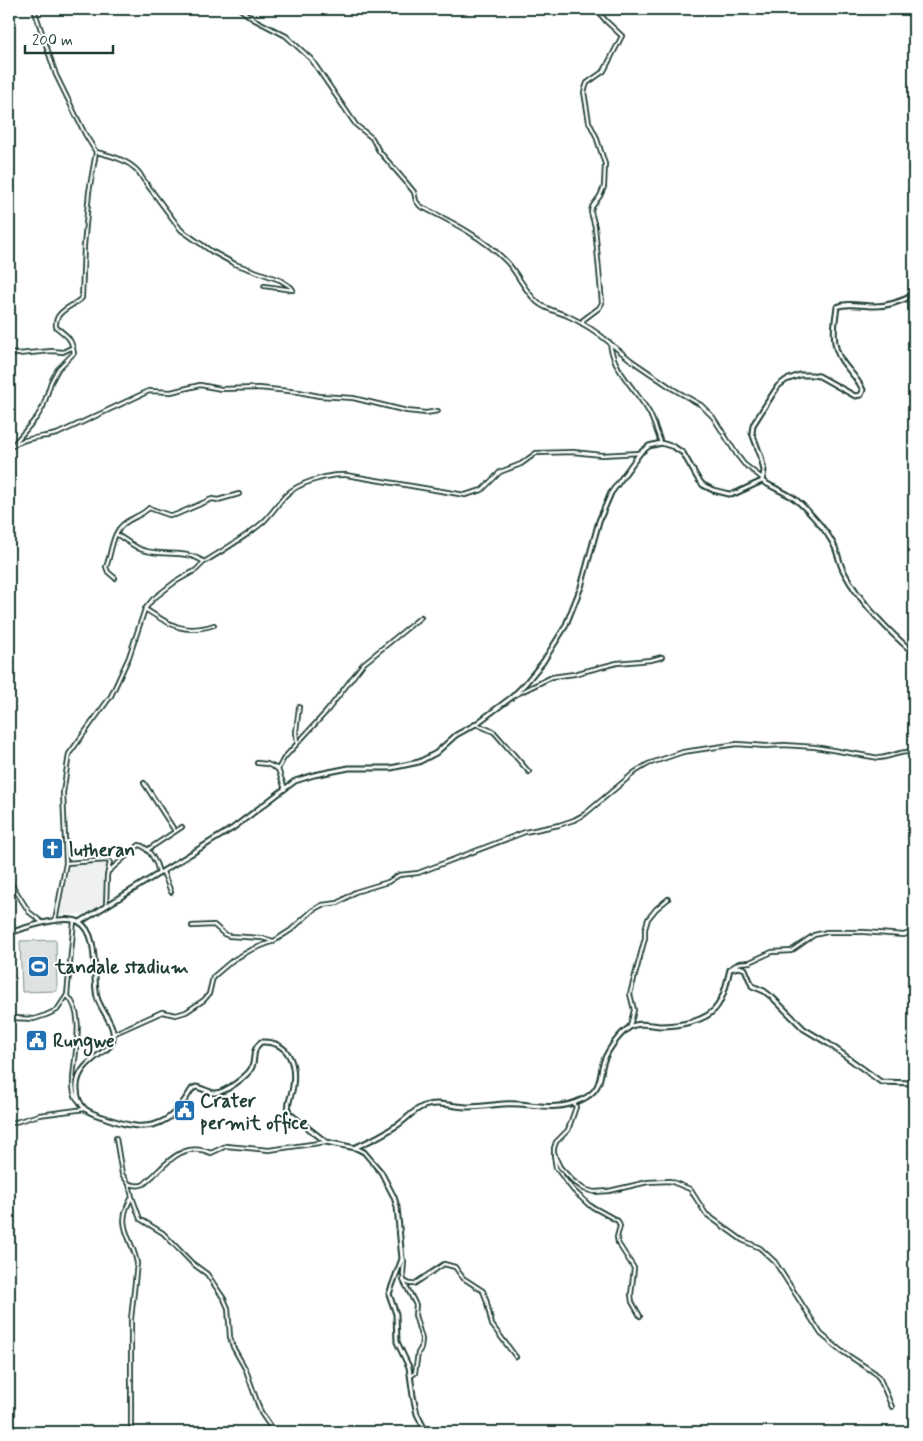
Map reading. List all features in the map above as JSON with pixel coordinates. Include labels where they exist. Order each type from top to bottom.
[{"type":"street","points":[[13,445],[37,417],[58,369],[74,353],[72,340],[56,327],[56,321],[62,312],[82,298],[89,192],[96,152],[56,75],[34,9]]},
{"type":"street","points":[[240,9],[253,19],[286,36],[311,59],[356,125],[372,138],[379,151],[406,181],[414,192],[416,201],[420,206],[457,226],[493,249],[508,262],[520,282],[536,301],[546,308],[583,324],[610,342],[632,361],[673,389],[701,405],[713,417],[744,464],[774,489],[792,498],[822,528],[831,539],[839,556],[844,574],[859,596],[914,653]]},
{"type":"street","points":[[583,324],[583,320],[599,308],[602,303],[595,227],[591,212],[604,187],[605,176],[604,156],[589,122],[584,92],[587,83],[604,71],[622,36],[596,9]]},
{"type":"street","points":[[96,152],[113,156],[139,171],[181,230],[211,251],[235,264],[280,280],[293,290],[264,286]]},
{"type":"street","points":[[80,922],[233,828],[295,781],[350,768],[391,768],[419,762],[436,754],[456,735],[476,724],[512,697],[544,662],[564,627],[581,587],[602,514],[611,493],[640,454],[649,446],[661,443],[674,447],[683,453],[698,479],[704,485],[713,490],[728,494],[736,494],[762,479],[764,471],[762,457],[752,433],[753,425],[757,415],[778,386],[786,380],[800,375],[812,375],[819,376],[855,396],[861,395],[863,390],[859,381],[841,360],[836,349],[835,325],[838,307],[842,304],[874,306],[892,304],[914,295]]},
{"type":"street","points":[[610,342],[611,354],[625,379],[649,413],[661,443]]},
{"type":"street","points":[[9,353],[63,352],[73,347]]},
{"type":"street","points":[[9,448],[24,439],[57,434],[149,391],[171,392],[200,385],[221,389],[259,388],[318,396],[353,398],[407,411],[426,413],[438,411]]},
{"type":"street","points":[[55,921],[66,863],[63,793],[69,754],[111,696],[129,657],[145,609],[153,599],[262,523],[294,488],[337,474],[465,494],[482,490],[500,472],[521,464],[536,453],[640,454]]},
{"type":"street","points":[[115,578],[108,572],[106,567],[113,539],[123,524],[142,515],[148,508],[169,515],[175,515],[212,499],[218,500],[239,494]]},
{"type":"street","points":[[116,534],[140,549],[188,555],[197,557],[204,562]]},
{"type":"street","points":[[145,609],[181,629],[199,629],[214,625]]},
{"type":"street","points":[[278,769],[284,758],[327,711],[363,664],[421,617]]},
{"type":"street","points":[[512,697],[552,676],[574,674],[617,663],[651,660],[662,657]]},
{"type":"street","points":[[297,742],[296,732],[299,707]]},
{"type":"street","points":[[476,724],[494,732],[529,772]]},
{"type":"street","points":[[113,1034],[162,1012],[176,1015],[186,1012],[204,1000],[208,994],[213,977],[233,960],[251,950],[274,941],[322,905],[338,903],[355,892],[388,882],[399,875],[418,873],[526,832],[574,820],[590,810],[635,772],[648,764],[683,752],[737,744],[766,746],[800,745],[879,758],[888,758],[904,752],[914,752]]},
{"type":"street","points":[[257,763],[267,764],[278,769],[285,789]]},
{"type":"street","points":[[144,783],[175,831]]},
{"type":"street","points":[[147,850],[182,827]]},
{"type":"street","points":[[108,872],[139,845],[144,846],[165,874],[171,892]]},
{"type":"street","points":[[66,863],[107,860],[110,862],[106,906]]},
{"type":"street","points":[[9,880],[29,912],[43,923]]},
{"type":"street","points":[[630,1028],[634,1010],[630,994],[645,938],[645,929],[648,919],[668,899]]},
{"type":"street","points":[[9,1024],[14,1018],[34,1019],[57,1010],[67,995],[74,920]]},
{"type":"street","points":[[9,933],[43,923],[74,920],[80,922],[91,936],[94,949],[97,997],[113,1028],[113,1034],[110,1046],[89,1062],[78,1078],[77,1087],[80,1102],[85,1110]]},
{"type":"street","points":[[192,926],[214,925],[224,934],[230,936],[262,938],[274,941]]},
{"type":"street","points":[[356,1148],[395,1127],[424,1106],[438,1104],[468,1107],[530,1104],[551,1108],[584,1099],[595,1090],[600,1082],[606,1056],[612,1046],[630,1028],[637,1024],[683,1025],[713,1012],[718,1005],[730,969],[739,963],[750,962],[772,952],[791,951],[799,948],[814,935],[828,932],[904,935],[914,931]]},
{"type":"street","points":[[730,969],[738,967],[745,969],[752,986],[773,998],[796,1023],[830,1044],[881,1082],[914,1083]]},
{"type":"street","points":[[67,995],[72,1000],[79,1035],[72,1079],[73,1094],[76,1100],[80,1102]]},
{"type":"street","points":[[9,1124],[39,1115],[85,1110],[123,1124],[142,1126],[153,1124],[165,1120],[180,1107],[192,1089],[196,1087],[213,1093],[224,1091],[247,1074],[252,1068],[256,1047],[261,1042],[268,1042],[285,1049],[291,1058],[293,1083],[288,1103],[289,1113],[326,1142]]},
{"type":"street","points":[[574,1102],[576,1107],[571,1124],[568,1130],[556,1142],[554,1148],[556,1168],[573,1190],[589,1205],[618,1221],[620,1226],[617,1237],[618,1243],[634,1268],[631,1295],[632,1302],[640,1316]]},
{"type":"street","points":[[116,1138],[122,1174],[129,1184],[140,1219],[163,1233],[192,1263],[207,1274],[224,1299],[228,1308],[232,1342],[246,1370],[261,1413],[274,1432]]},
{"type":"street","points":[[129,1184],[138,1186],[145,1184],[175,1155],[184,1151],[204,1150],[211,1153],[226,1146],[270,1150],[326,1142],[356,1148],[369,1156],[381,1172],[394,1197],[397,1207],[402,1260],[404,1261],[403,1280],[416,1305],[415,1315],[422,1339],[415,1373],[411,1376]]},
{"type":"street","points":[[554,1154],[560,1167],[584,1190],[594,1192],[610,1191],[648,1182],[670,1182],[690,1189],[706,1214],[742,1240],[760,1248],[776,1262],[821,1334],[840,1350],[875,1373],[880,1379],[892,1407]]},
{"type":"street","points":[[130,1432],[131,1319],[137,1263],[125,1233],[124,1214],[125,1208],[132,1197]]},
{"type":"street","points":[[402,1260],[389,1294],[396,1314],[397,1342],[408,1363],[413,1396],[426,1432]]},
{"type":"street","points":[[403,1274],[404,1281],[414,1284],[444,1264],[455,1267],[463,1278],[482,1291],[486,1299],[492,1325],[516,1357]]},
{"type":"shaded area","points":[[107,862],[105,902],[85,914],[59,915],[70,864]]},
{"type":"shaded area","name":"tandale stadium","points":[[56,940],[57,991],[22,992],[20,941]]},
{"type":"place","name":"lutheran","points":[[53,849]]},
{"type":"place","name":"tandale stadium","points":[[39,966]]},
{"type":"place","name":"Rungwe","points":[[37,1040]]},
{"type":"place","name":"Crater permit office","points":[[184,1111]]}]
